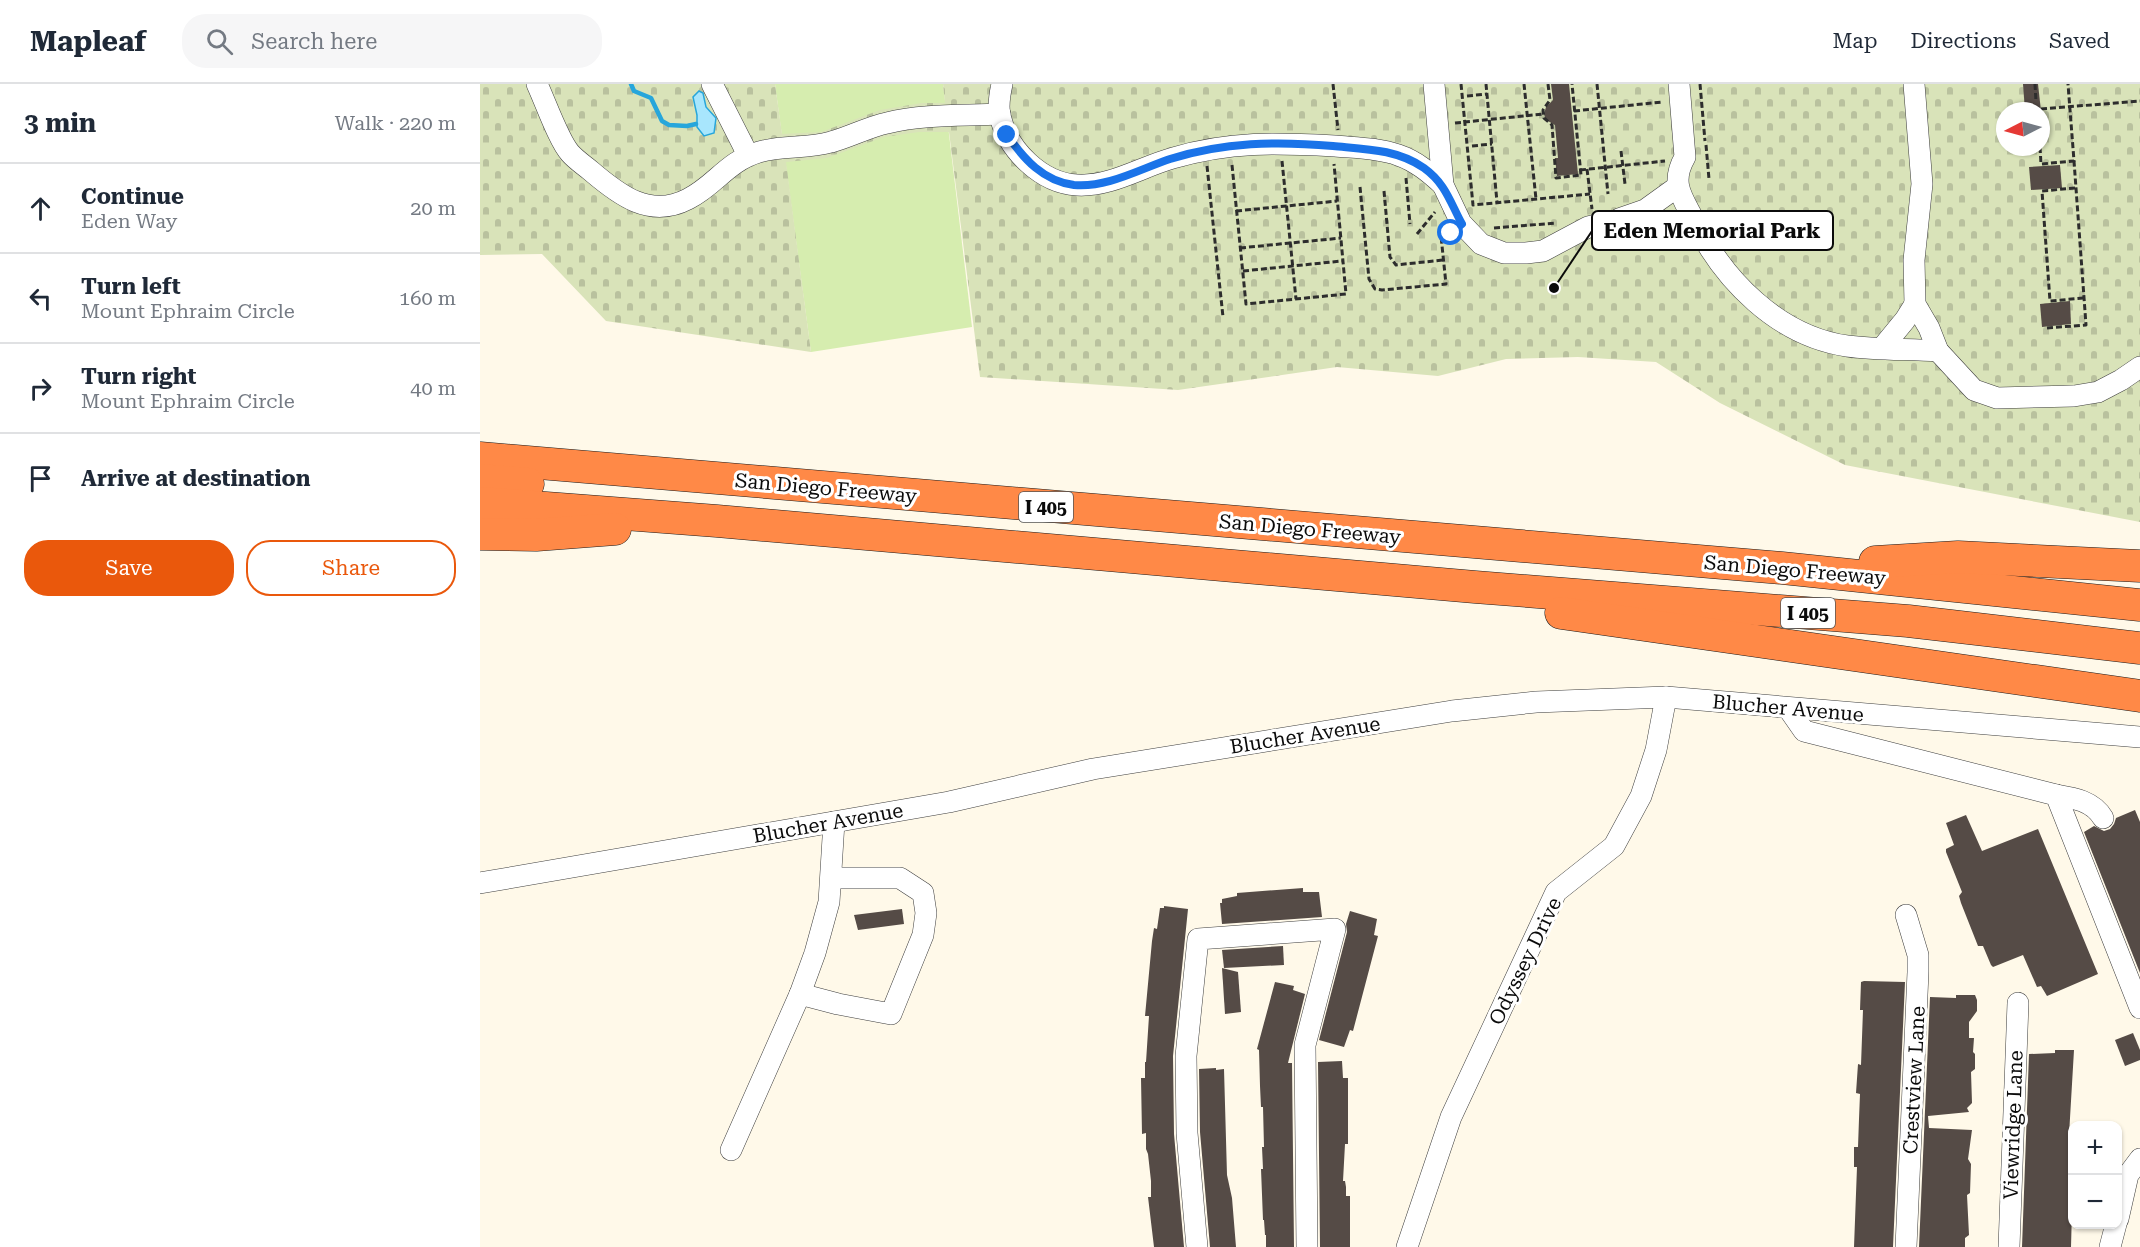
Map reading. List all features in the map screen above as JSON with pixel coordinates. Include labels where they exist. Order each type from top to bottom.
[{"type":"highway","name":"San Diego Freeway","points":[[480,458],[1782,568],[2140,605]]},
{"type":"highway","points":[[480,480],[1788,586],[2140,621]]},
{"type":"highway","points":[[480,503],[717,521]]},
{"type":"highway","name":"San Diego Freeway","points":[[717,521],[1475,587],[1908,621],[2140,648]]},
{"type":"highway","points":[[480,534],[536,535],[717,521]]},
{"type":"highway","points":[[1782,568],[1958,557],[2140,566]]},
{"type":"highway","points":[[1475,587],[1523,608],[2140,696]]},
{"type":"street","points":[[537,84],[570,153],[617,193],[637,203],[654,206],[669,206],[686,201],[704,190],[729,166],[748,155],[783,147],[803,147],[831,142],[886,123],[921,117],[1000,114]]},
{"type":"street","points":[[712,84],[748,155]]},
{"type":"street","points":[[1002,84],[1000,114],[1007,135],[1020,153],[1038,171],[1057,181],[1076,185],[1110,181],[1170,159],[1230,145],[1280,143],[1370,148],[1404,158],[1424,168],[1446,191],[1465,228],[1481,244],[1504,252],[1543,251],[1603,223],[1645,210],[1677,187]]},
{"type":"street","points":[[1434,84],[1446,191]]},
{"type":"street","points":[[1679,84],[1685,157],[1679,163],[1677,187],[1703,240],[1730,276],[1765,310],[1805,334],[1845,345],[1938,351]]},
{"type":"street","points":[[1914,84],[1922,184],[1914,261],[1915,304],[1929,328],[1938,351],[1974,390],[1996,398],[2074,396],[2098,392],[2140,367]]},
{"type":"street","points":[[1666,93],[1672,154],[1679,163]]},
{"type":"street","points":[[1603,223],[1632,222],[1672,229],[1703,240]]},
{"type":"street","points":[[1882,348],[1915,304]]},
{"type":"street","name":"Blucher Avenue","points":[[480,884],[949,802],[1093,769],[1452,711],[1536,702],[1666,697],[2140,737]]},
{"type":"street","name":"Odyssey Drive","points":[[1407,1247],[1451,1117],[1556,892],[1614,846],[1641,796],[1656,750],[1666,697]]},
{"type":"street","points":[[1788,708],[1804,730],[2077,799],[2099,811],[2103,818]]},
{"type":"street","points":[[2056,795],[2140,1008]]},
{"type":"street","points":[[731,1149],[800,994],[815,953],[829,902],[834,822]]},
{"type":"street","points":[[800,994],[891,1014],[923,936],[926,913],[923,893],[900,878],[831,878]]},
{"type":"street","name":"Crestview Lane","points":[[1906,915],[1918,955],[1918,972],[1906,1247]]},
{"type":"street","points":[[1197,1247],[1187,1132],[1186,1056],[1198,939],[1335,929],[1305,1045],[1307,1247]]},
{"type":"street","name":"Viewridge Lane","points":[[2009,1247],[2018,1003]]},
{"type":"street","points":[[2122,1201],[2128,1175],[2140,1159]]},
{"type":"street","points":[[2110,1247],[2115,1229]]},
{"type":"path","points":[[1230,145],[1246,304],[1346,294],[1337,201],[1333,84]]},
{"type":"path","points":[[1461,84],[1473,205],[1590,194]]},
{"type":"path","points":[[1486,84],[1497,202]]},
{"type":"path","points":[[1524,84],[1536,199]]},
{"type":"path","points":[[1548,84],[1550,100],[1543,114],[1552,125],[1556,178],[1581,175],[1572,84]]},
{"type":"path","points":[[1597,84],[1608,194]]},
{"type":"path","points":[[1700,84],[1709,179]]},
{"type":"path","points":[[2035,84],[2036,102]]},
{"type":"path","points":[[2048,328],[2086,325],[2068,84]]},
{"type":"path","points":[[1574,111],[1599,108],[1666,93]]},
{"type":"path","points":[[1467,96],[1487,94]]},
{"type":"path","points":[[2050,108],[2140,101]]},
{"type":"path","points":[[1438,125],[1543,114]]},
{"type":"path","points":[[1280,143],[1296,299]]},
{"type":"path","points":[[1472,146],[1492,144]]},
{"type":"path","points":[[1205,150],[1223,317]]},
{"type":"path","points":[[1621,151],[1625,184]]},
{"type":"path","points":[[2041,156],[2041,164],[2074,161]]},
{"type":"path","points":[[1404,158],[1410,224]]},
{"type":"path","points":[[1580,170],[1679,163]]},
{"type":"path","points":[[1587,169],[1590,194],[1603,223]]},
{"type":"path","points":[[1360,187],[1369,279],[1375,288],[1383,290],[1446,284],[1441,236],[1465,228],[1572,221],[1574,235]]},
{"type":"path","points":[[2076,188],[2042,191],[2050,301],[2084,298]]},
{"type":"path","points":[[1384,191],[1390,257],[1396,265],[1443,260]]},
{"type":"path","points":[[1417,234],[1446,191]]},
{"type":"path","points":[[1236,212],[1337,201]]},
{"type":"path","points":[[1240,248],[1341,238]]},
{"type":"path","points":[[1243,272],[1343,261]]},
{"type":"green space","points":[[480,84],[775,84],[782,134],[821,132],[880,110],[922,103],[945,103],[943,84],[2140,84],[2140,522],[1845,465],[1720,403],[1656,362],[1578,357],[1506,359],[1438,376],[1337,367],[1178,390],[980,377],[949,132],[919,132],[884,137],[827,158],[786,162],[811,352],[606,321],[542,254],[480,255]]},
{"type":"green space","points":[[775,84],[943,84],[972,327],[811,352]]},
{"type":"water","points":[[699,91],[703,93],[706,107],[716,118],[714,133],[704,136],[697,127],[693,97]]},
{"type":"building","points":[[1551,84],[1569,84],[1578,174],[1557,176],[1555,125],[1546,120],[1544,114],[1546,107],[1553,100]]},
{"type":"building","points":[[2023,84],[2038,84],[2040,102],[2024,102]]},
{"type":"building","points":[[2060,165],[2062,188],[2031,190],[2029,167]]},
{"type":"building","points":[[2070,301],[2071,324],[2042,327],[2040,304]]},
{"type":"building","points":[[2135,810],[2140,822],[2140,973],[2084,832],[2094,826],[2104,831],[2110,829],[2116,818]]},
{"type":"building","points":[[1966,815],[1982,851],[2038,829],[2098,974],[2047,996],[2041,986],[2037,987],[2023,955],[1993,967],[1991,965],[1983,946],[1978,946],[1961,903],[1959,896],[1962,892],[1946,852],[1946,849],[1954,845],[1946,823]]},
{"type":"building","points":[[1303,888],[1303,892],[1319,892],[1322,917],[1222,924],[1220,903],[1222,899],[1237,896],[1237,893]]},
{"type":"building","points":[[1164,906],[1188,909],[1173,1056],[1174,1134],[1184,1247],[1154,1247],[1148,1197],[1151,1197],[1151,1181],[1146,1133],[1142,1134],[1141,1078],[1145,1078],[1149,1016],[1145,1016],[1152,941],[1154,928],[1157,929],[1160,908]]},
{"type":"building","points":[[902,909],[904,924],[858,930],[854,915]]},
{"type":"building","points":[[1350,911],[1377,919],[1374,935],[1378,936],[1353,1031],[1350,1030],[1344,1047],[1319,1040],[1347,932],[1346,924]]},
{"type":"building","points":[[1283,946],[1284,965],[1224,968],[1222,950]]},
{"type":"building","points":[[1222,968],[1238,972],[1241,1012],[1225,1014]]},
{"type":"building","points":[[1275,982],[1294,986],[1293,990],[1305,994],[1288,1063],[1292,1063],[1294,1247],[1266,1247],[1263,1220],[1261,1169],[1263,1169],[1262,1147],[1264,1147],[1263,1107],[1261,1107],[1259,1050],[1257,1049]]},
{"type":"building","points":[[1861,982],[1905,982],[1893,1247],[1854,1247],[1857,1167],[1854,1167],[1854,1147],[1858,1147],[1860,1094],[1856,1093],[1858,1064],[1861,1065],[1863,1010],[1860,1010]]},
{"type":"building","points":[[1956,995],[1975,995],[1977,1000],[1977,1011],[1969,1022],[1969,1038],[1974,1038],[1973,1052],[1975,1054],[1975,1069],[1971,1072],[1972,1103],[1967,1108],[1969,1112],[1928,1116],[1929,1128],[1972,1130],[1968,1159],[1971,1164],[1970,1193],[1967,1195],[1969,1235],[1965,1238],[1965,1247],[1919,1247],[1930,997],[1956,998]]},
{"type":"building","points":[[2133,1033],[2140,1050],[2140,1060],[2125,1066],[2115,1040]]},
{"type":"building","points":[[2055,1050],[2074,1050],[2070,1121],[2068,1121],[2068,1229],[2071,1229],[2071,1247],[2022,1247],[2029,1054],[2055,1053]]},
{"type":"building","points":[[1342,1061],[1343,1078],[1348,1078],[1348,1144],[1345,1144],[1343,1181],[1345,1181],[1346,1196],[1350,1196],[1350,1247],[1320,1247],[1318,1062]]},
{"type":"building","points":[[1216,1068],[1216,1070],[1224,1069],[1227,1175],[1232,1198],[1236,1247],[1210,1247],[1200,1132],[1199,1069]]},
{"type":"waterway","points":[[631,84],[634,91],[651,98],[662,121],[669,125],[696,124]]},
{"type":"place","name":"Eden Memorial Park","points":[[1554,288]]},
{"type":"route","points":[[1007,135],[1020,153],[1038,171],[1057,181],[1076,185],[1110,181],[1170,159],[1230,145],[1299,143],[1370,148],[1400,156],[1424,168],[1443,185],[1462,224],[1451,233]]}]
